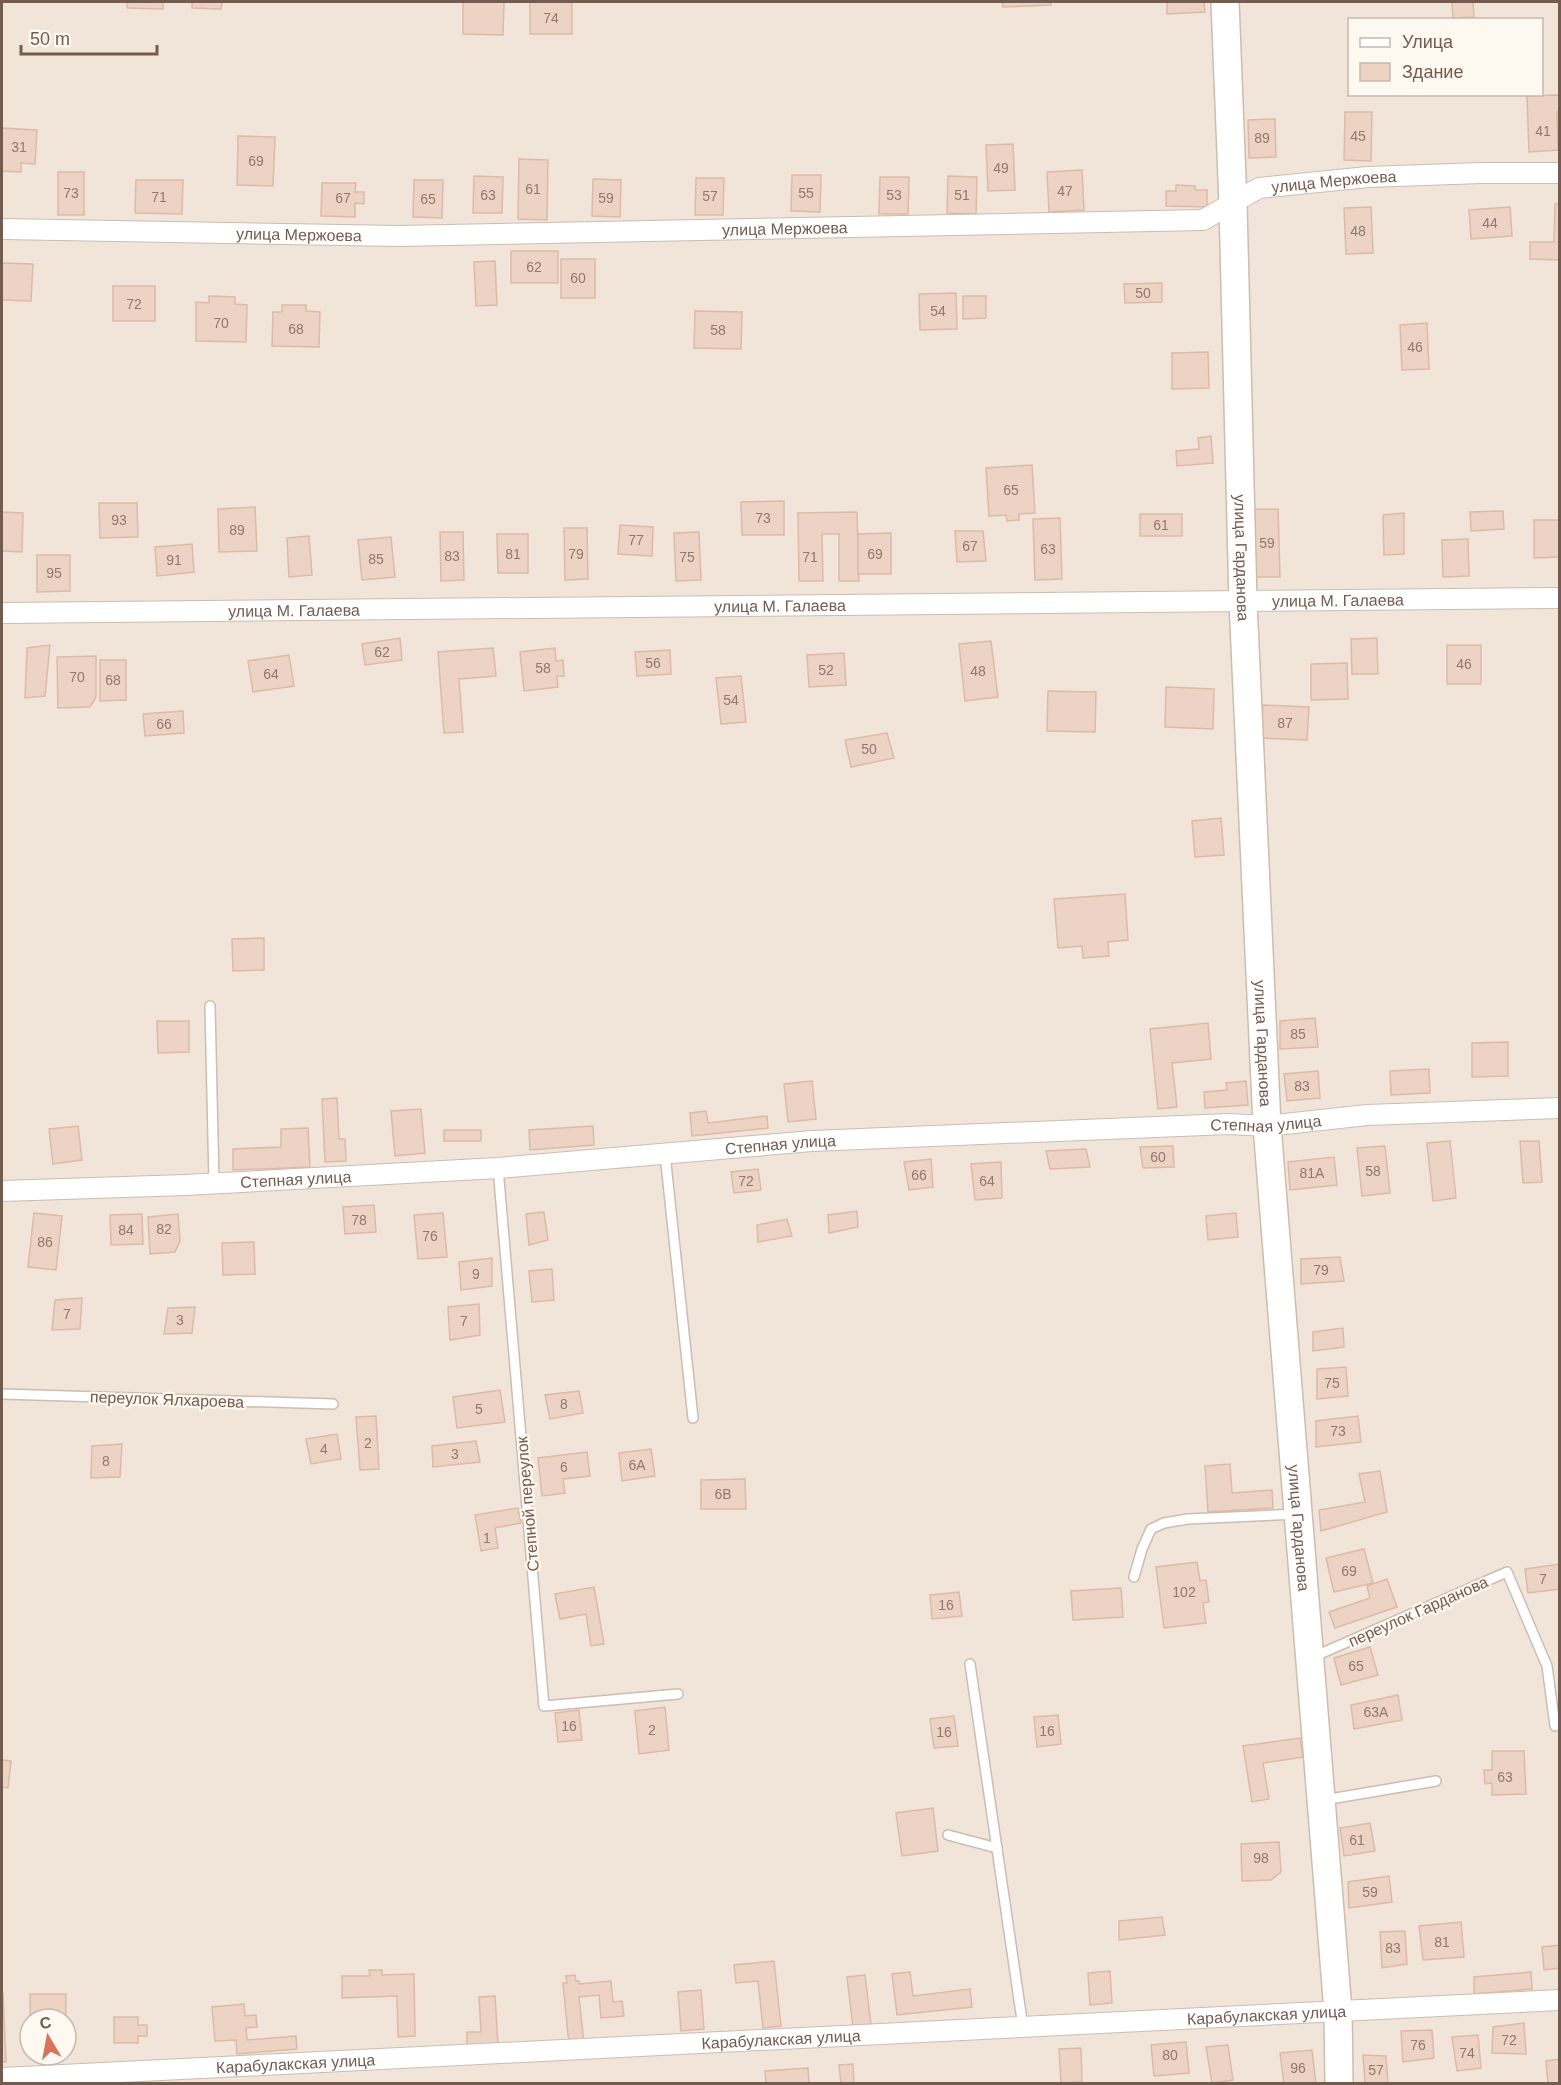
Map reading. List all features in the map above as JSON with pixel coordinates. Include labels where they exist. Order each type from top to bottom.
[{"type":"street","name":"улица Гарданова","points":[[1226,2],[1243,602],[1267,1126],[1322,1800],[1338,2011],[1340,2084]]},
{"type":"street","name":"улица Мержоева","points":[[2,229],[398,236],[1179,221],[1203,220],[1259,188],[1346,180],[1482,173],[1560,173]]},
{"type":"street","name":"улица М. Галаева","points":[[2,614],[1560,598]]},
{"type":"street","name":"Степная улица","points":[[2,1191],[214,1183],[498,1168],[812,1141],[1229,1124],[1267,1126],[1367,1115],[1560,1108]]},
{"type":"street","name":"Карабулакская улица","points":[[2,2078],[1560,2000]]},
{"type":"lane","points":[[210,1006],[214,1183]]},
{"type":"lane","points":[[665,1154],[693,1418]]},
{"type":"lane","name":"Степной переулок","points":[[498,1168],[544,1706],[678,1694]]},
{"type":"lane","name":"переулок Ялхароева","points":[[2,1394],[333,1404]]},
{"type":"lane","points":[[1134,1577],[1142,1549],[1151,1529],[1164,1523],[1188,1519],[1299,1513]]},
{"type":"lane","name":"переулок Гарданова","points":[[1311,1658],[1507,1572],[1547,1665],[1556,1726]]},
{"type":"lane","points":[[970,1664],[1023,2027]]},
{"type":"lane","points":[[1322,1800],[1436,1781]]},
{"type":"lane","points":[[948,1835],[997,1848]]},
{"type":"shaded area","points":[[2,2],[1559,2],[1559,2083],[2,2083]]},
{"type":"building","points":[[127,2],[163,2],[163,9],[127,8]]},
{"type":"building","points":[[192,2],[222,2],[221,9],[192,8]]},
{"type":"building","points":[[463,2],[504,2],[503,35],[463,34]]},
{"type":"building","points":[[530,2],[572,2],[572,34],[530,34]]},
{"type":"building","points":[[1002,2],[1051,2],[1051,5],[1003,7]]},
{"type":"building","points":[[1167,2],[1204,2],[1205,12],[1167,14]]},
{"type":"building","points":[[1452,2],[1473,2],[1474,17],[1453,18]]},
{"type":"building","points":[[1560,95],[1560,112],[1557,112],[1558,150],[1529,152],[1527,96]]},
{"type":"building","points":[[1345,112],[1372,112],[1371,161],[1344,160]]},
{"type":"building","points":[[1275,119],[1276,157],[1249,158],[1248,120]]},
{"type":"building","points":[[2,128],[37,130],[35,164],[21,163],[21,172],[2,171]]},
{"type":"building","points":[[238,136],[275,137],[273,186],[237,185]]},
{"type":"building","points":[[1013,144],[1015,190],[988,191],[986,145]]},
{"type":"building","points":[[519,159],[548,160],[547,220],[518,219]]},
{"type":"building","points":[[1082,170],[1084,210],[1049,212],[1047,172]]},
{"type":"building","points":[[58,172],[84,172],[84,215],[58,215]]},
{"type":"building","points":[[792,175],[821,175],[820,212],[791,211]]},
{"type":"building","points":[[474,176],[503,177],[502,213],[473,213]]},
{"type":"building","points":[[948,176],[977,177],[976,214],[947,213]]},
{"type":"building","points":[[880,177],[909,177],[908,214],[879,214]]},
{"type":"building","points":[[696,178],[724,178],[723,215],[695,215]]},
{"type":"building","points":[[593,179],[621,180],[620,217],[592,216]]},
{"type":"building","points":[[136,180],[183,180],[182,214],[135,213]]},
{"type":"building","points":[[414,180],[443,180],[442,218],[413,217]]},
{"type":"building","points":[[322,183],[356,183],[355,192],[364,192],[364,204],[355,203],[355,217],[321,216]]},
{"type":"building","points":[[1176,185],[1195,186],[1195,190],[1207,190],[1207,207],[1166,206],[1166,191],[1176,191]]},
{"type":"building","points":[[1555,204],[1560,204],[1560,260],[1530,259],[1530,242],[1554,242]]},
{"type":"building","points":[[1371,207],[1373,253],[1346,254],[1344,208]]},
{"type":"building","points":[[1510,207],[1512,236],[1471,239],[1469,210]]},
{"type":"building","points":[[511,251],[558,251],[558,283],[511,283]]},
{"type":"building","points":[[561,259],[595,259],[595,298],[561,298]]},
{"type":"building","points":[[495,261],[497,305],[476,306],[474,262]]},
{"type":"building","points":[[2,263],[33,264],[31,301],[2,300]]},
{"type":"building","points":[[1162,283],[1162,302],[1125,303],[1124,284]]},
{"type":"building","points":[[113,286],[155,286],[155,321],[113,321]]},
{"type":"building","points":[[956,293],[957,329],[920,330],[919,294]]},
{"type":"building","points":[[209,296],[235,297],[235,304],[247,305],[246,342],[196,341],[196,302],[209,303]]},
{"type":"building","points":[[963,296],[986,296],[986,318],[963,319]]},
{"type":"building","points":[[282,305],[306,305],[306,311],[320,312],[319,347],[272,346],[273,312],[282,312]]},
{"type":"building","points":[[695,311],[742,312],[741,349],[694,348]]},
{"type":"building","points":[[1427,323],[1429,369],[1402,370],[1400,325]]},
{"type":"building","points":[[1208,352],[1209,388],[1172,389],[1172,353]]},
{"type":"building","points":[[1211,436],[1213,463],[1177,466],[1176,451],[1199,449],[1198,438]]},
{"type":"building","points":[[1032,465],[1035,513],[1019,514],[1019,520],[1007,521],[1006,515],[989,516],[986,468]]},
{"type":"building","points":[[784,501],[784,535],[742,535],[741,502]]},
{"type":"building","points":[[99,503],[137,503],[138,537],[100,538]]},
{"type":"building","points":[[255,507],[257,551],[219,552],[218,509]]},
{"type":"building","points":[[1254,509],[1278,509],[1280,577],[1255,577]]},
{"type":"building","points":[[1503,511],[1504,529],[1471,531],[1470,512]]},
{"type":"building","points":[[2,512],[23,513],[22,552],[2,551]]},
{"type":"building","points":[[857,512],[859,581],[839,581],[839,534],[822,534],[823,581],[799,581],[798,513]]},
{"type":"building","points":[[1404,513],[1404,554],[1384,555],[1383,515]]},
{"type":"building","points":[[1140,514],[1182,514],[1182,536],[1140,536]]},
{"type":"building","points":[[1060,518],[1062,579],[1035,580],[1033,519]]},
{"type":"building","points":[[1534,520],[1560,520],[1560,557],[1534,558]]},
{"type":"building","points":[[620,525],[653,527],[652,556],[618,554]]},
{"type":"building","points":[[564,528],[587,528],[588,579],[565,580]]},
{"type":"building","points":[[955,531],[983,531],[986,561],[957,562]]},
{"type":"building","points":[[440,532],[463,532],[464,580],[441,581]]},
{"type":"building","points":[[699,532],[701,580],[676,581],[674,533]]},
{"type":"building","points":[[891,533],[891,574],[858,574],[858,534]]},
{"type":"building","points":[[497,534],[528,534],[528,573],[498,573]]},
{"type":"building","points":[[309,536],[312,575],[289,577],[287,538]]},
{"type":"building","points":[[391,537],[395,577],[362,580],[358,540]]},
{"type":"building","points":[[1468,539],[1469,576],[1443,577],[1442,540]]},
{"type":"building","points":[[192,544],[194,572],[157,576],[155,547]]},
{"type":"building","points":[[37,555],[70,555],[70,591],[37,592]]},
{"type":"building","points":[[400,638],[402,660],[365,665],[362,644]]},
{"type":"building","points":[[1377,638],[1378,674],[1352,674],[1351,639]]},
{"type":"building","points":[[991,641],[998,697],[965,701],[959,644]]},
{"type":"building","points":[[50,645],[45,696],[25,698],[27,648]]},
{"type":"building","points":[[1447,645],[1481,645],[1481,684],[1447,684]]},
{"type":"building","points":[[493,648],[496,676],[459,679],[463,732],[444,733],[438,652]]},
{"type":"building","points":[[555,648],[556,661],[563,660],[564,676],[557,676],[558,687],[524,691],[520,652]]},
{"type":"building","points":[[670,650],[671,674],[637,676],[635,652]]},
{"type":"building","points":[[844,653],[846,685],[809,687],[807,655]]},
{"type":"building","points":[[289,655],[294,686],[253,692],[248,661]]},
{"type":"building","points":[[96,656],[96,697],[90,707],[58,708],[57,657]]},
{"type":"building","points":[[100,660],[126,660],[126,700],[100,701]]},
{"type":"building","points":[[1347,663],[1348,699],[1311,700],[1311,664]]},
{"type":"building","points":[[741,676],[746,722],[721,724],[716,678]]},
{"type":"building","points":[[1166,687],[1214,689],[1213,729],[1165,727]]},
{"type":"building","points":[[1048,691],[1096,692],[1095,732],[1047,731]]},
{"type":"building","points":[[1263,705],[1309,707],[1307,740],[1261,738]]},
{"type":"building","points":[[183,711],[184,733],[145,736],[143,714]]},
{"type":"building","points":[[887,733],[894,758],[851,767],[845,740]]},
{"type":"building","points":[[1221,818],[1224,855],[1195,857],[1192,821]]},
{"type":"building","points":[[1125,894],[1128,940],[1108,942],[1109,956],[1083,958],[1082,946],[1058,948],[1054,899]]},
{"type":"building","points":[[264,938],[264,970],[233,971],[232,939]]},
{"type":"building","points":[[1315,1018],[1318,1047],[1280,1049],[1280,1021]]},
{"type":"building","points":[[157,1021],[189,1021],[189,1052],[158,1053]]},
{"type":"building","points":[[1208,1023],[1211,1059],[1172,1063],[1177,1107],[1158,1109],[1150,1029]]},
{"type":"building","points":[[1508,1042],[1508,1076],[1472,1077],[1472,1043]]},
{"type":"building","points":[[1429,1069],[1430,1093],[1391,1095],[1390,1071]]},
{"type":"building","points":[[1318,1071],[1320,1098],[1287,1101],[1284,1074]]},
{"type":"building","points":[[812,1081],[816,1119],[788,1122],[784,1084]]},
{"type":"building","points":[[1246,1081],[1248,1105],[1205,1108],[1204,1092],[1227,1090],[1226,1083]]},
{"type":"building","points":[[337,1098],[339,1139],[345,1139],[346,1161],[325,1162],[322,1099]]},
{"type":"building","points":[[421,1109],[425,1153],[395,1156],[391,1111]]},
{"type":"building","points":[[706,1111],[708,1123],[767,1116],[768,1128],[692,1136],[690,1113]]},
{"type":"building","points":[[78,1126],[82,1160],[53,1164],[49,1129]]},
{"type":"building","points":[[593,1126],[594,1145],[530,1150],[529,1130]]},
{"type":"building","points":[[308,1128],[310,1167],[233,1170],[233,1149],[281,1147],[281,1129]]},
{"type":"building","points":[[444,1130],[481,1130],[481,1141],[444,1141]]},
{"type":"building","points":[[1450,1141],[1456,1198],[1433,1201],[1427,1143]]},
{"type":"building","points":[[1520,1141],[1539,1141],[1542,1182],[1523,1183]]},
{"type":"building","points":[[1173,1146],[1174,1167],[1143,1168],[1140,1147]]},
{"type":"building","points":[[1385,1146],[1390,1193],[1362,1196],[1357,1148]]},
{"type":"building","points":[[1086,1149],[1090,1167],[1050,1169],[1046,1151]]},
{"type":"building","points":[[1334,1157],[1337,1185],[1290,1190],[1288,1162]]},
{"type":"building","points":[[931,1159],[933,1187],[909,1190],[904,1162]]},
{"type":"building","points":[[1001,1162],[1002,1198],[975,1200],[971,1164]]},
{"type":"building","points":[[758,1169],[761,1190],[734,1193],[731,1172]]},
{"type":"building","points":[[374,1205],[376,1232],[345,1234],[343,1207]]},
{"type":"building","points":[[857,1211],[858,1227],[829,1233],[828,1215]]},
{"type":"building","points":[[544,1212],[548,1240],[529,1245],[526,1214]]},
{"type":"building","points":[[34,1213],[62,1216],[56,1270],[28,1267]]},
{"type":"building","points":[[443,1213],[447,1257],[418,1259],[414,1215]]},
{"type":"building","points":[[1236,1213],[1238,1237],[1208,1240],[1206,1216]]},
{"type":"building","points":[[142,1214],[143,1244],[111,1245],[110,1215]]},
{"type":"building","points":[[178,1214],[180,1241],[175,1252],[150,1254],[148,1217]]},
{"type":"building","points":[[787,1219],[792,1236],[758,1242],[757,1225]]},
{"type":"building","points":[[254,1242],[255,1274],[223,1275],[222,1243]]},
{"type":"building","points":[[1340,1257],[1344,1281],[1301,1284],[1301,1259]]},
{"type":"building","points":[[492,1258],[492,1286],[461,1290],[459,1262]]},
{"type":"building","points":[[552,1269],[554,1300],[532,1302],[529,1271]]},
{"type":"building","points":[[82,1298],[80,1329],[52,1330],[55,1300]]},
{"type":"building","points":[[479,1304],[480,1335],[450,1340],[448,1307]]},
{"type":"building","points":[[195,1307],[192,1333],[164,1334],[168,1308]]},
{"type":"building","points":[[1343,1328],[1344,1347],[1313,1351],[1313,1332]]},
{"type":"building","points":[[1346,1367],[1348,1396],[1317,1399],[1317,1369]]},
{"type":"building","points":[[500,1390],[505,1422],[457,1428],[453,1397]]},
{"type":"building","points":[[579,1391],[583,1413],[550,1419],[545,1395]]},
{"type":"building","points":[[376,1416],[379,1469],[360,1470],[356,1417]]},
{"type":"building","points":[[1358,1416],[1361,1442],[1316,1447],[1316,1421]]},
{"type":"building","points":[[337,1434],[341,1459],[311,1464],[306,1439]]},
{"type":"building","points":[[476,1441],[480,1462],[433,1467],[432,1446]]},
{"type":"building","points":[[122,1444],[120,1477],[91,1478],[92,1446]]},
{"type":"building","points":[[651,1449],[655,1476],[622,1481],[619,1453]]},
{"type":"building","points":[[587,1452],[590,1476],[563,1479],[565,1493],[542,1496],[538,1458]]},
{"type":"building","points":[[1230,1464],[1232,1493],[1272,1490],[1273,1508],[1208,1512],[1205,1466]]},
{"type":"building","points":[[1380,1471],[1387,1512],[1321,1531],[1319,1510],[1365,1502],[1359,1474]]},
{"type":"building","points":[[745,1479],[746,1509],[701,1509],[701,1480]]},
{"type":"building","points":[[518,1508],[521,1523],[495,1528],[498,1548],[481,1551],[475,1515]]},
{"type":"building","points":[[1364,1549],[1373,1583],[1334,1592],[1326,1558]]},
{"type":"building","points":[[1197,1562],[1200,1581],[1206,1580],[1209,1602],[1203,1603],[1206,1623],[1164,1628],[1156,1567]]},
{"type":"building","points":[[1560,1564],[1560,1589],[1528,1593],[1525,1569]]},
{"type":"building","points":[[1387,1579],[1397,1607],[1335,1628],[1329,1612],[1370,1598],[1367,1586]]},
{"type":"building","points":[[594,1587],[604,1644],[591,1646],[586,1614],[560,1619],[555,1594]]},
{"type":"building","points":[[1121,1588],[1123,1617],[1073,1620],[1071,1591]]},
{"type":"building","points":[[959,1592],[962,1616],[932,1619],[930,1595]]},
{"type":"building","points":[[1370,1647],[1378,1675],[1341,1685],[1334,1658]]},
{"type":"building","points":[[1398,1695],[1402,1720],[1354,1729],[1351,1705]]},
{"type":"building","points":[[665,1707],[669,1750],[639,1754],[635,1711]]},
{"type":"building","points":[[579,1710],[582,1740],[558,1742],[555,1713]]},
{"type":"building","points":[[1058,1715],[1061,1744],[1037,1747],[1034,1717]]},
{"type":"building","points":[[954,1716],[958,1746],[934,1748],[930,1719]]},
{"type":"building","points":[[1300,1738],[1303,1757],[1263,1763],[1269,1799],[1252,1802],[1243,1746]]},
{"type":"building","points":[[1492,1751],[1524,1751],[1526,1794],[1492,1795],[1492,1783],[1485,1784],[1484,1770],[1492,1770]]},
{"type":"building","points":[[2,1760],[11,1761],[8,1788],[2,1787]]},
{"type":"building","points":[[933,1808],[938,1851],[902,1856],[896,1813]]},
{"type":"building","points":[[1370,1823],[1375,1851],[1344,1856],[1340,1828]]},
{"type":"building","points":[[1279,1842],[1281,1872],[1271,1880],[1242,1881],[1241,1844]]},
{"type":"building","points":[[1389,1876],[1392,1902],[1349,1908],[1348,1882]]},
{"type":"building","points":[[1162,1917],[1165,1935],[1119,1940],[1119,1921]]},
{"type":"building","points":[[1461,1922],[1464,1957],[1423,1960],[1419,1926]]},
{"type":"building","points":[[1405,1931],[1407,1964],[1382,1968],[1380,1932]]},
{"type":"building","points":[[1560,1945],[1560,1968],[1544,1970],[1542,1947]]},
{"type":"building","points":[[774,1961],[781,2026],[763,2028],[758,1981],[736,1983],[734,1965]]},
{"type":"building","points":[[369,1970],[382,1970],[382,1975],[414,1974],[415,2036],[398,2037],[397,1996],[342,1998],[342,1976],[370,1976]]},
{"type":"building","points":[[1110,1971],[1112,2003],[1090,2005],[1088,1973]]},
{"type":"building","points":[[910,1972],[913,1996],[970,1989],[972,2007],[897,2015],[892,1974]]},
{"type":"building","points":[[1531,1972],[1532,1989],[1474,1994],[1474,1977]]},
{"type":"building","points":[[575,1975],[579,1984],[611,1981],[613,2002],[622,2001],[624,2016],[601,2018],[599,1995],[579,1997],[584,2044],[569,2045],[563,1983],[567,1983],[566,1976]]},
{"type":"building","points":[[865,1975],[871,2025],[853,2027],[847,1977]]},
{"type":"building","points":[[701,1990],[704,2029],[681,2031],[678,1992]]},
{"type":"building","points":[[3,1994],[6,2062],[2,2062]]},
{"type":"building","points":[[30,1994],[66,1994],[66,2007],[30,2007]]},
{"type":"building","points":[[495,1996],[498,2045],[467,2047],[467,2032],[481,2032],[479,1997]]},
{"type":"building","points":[[244,2004],[245,2016],[256,2015],[257,2027],[246,2028],[247,2040],[296,2036],[297,2049],[237,2054],[236,2040],[215,2041],[212,2007]]},
{"type":"building","points":[[114,2017],[138,2017],[138,2025],[147,2025],[147,2036],[138,2036],[138,2043],[114,2043]]},
{"type":"building","points":[[1524,2023],[1526,2054],[1492,2053],[1493,2027]]},
{"type":"building","points":[[1432,2030],[1434,2058],[1403,2062],[1401,2031]]},
{"type":"building","points":[[1478,2035],[1481,2068],[1457,2071],[1452,2037]]},
{"type":"building","points":[[1186,2042],[1189,2073],[1154,2076],[1151,2045]]},
{"type":"building","points":[[1228,2045],[1233,2080],[1212,2083],[1206,2047]]},
{"type":"building","points":[[1081,2048],[1082,2082],[1061,2083],[1059,2049]]},
{"type":"building","points":[[1312,2050],[1316,2084],[1284,2084],[1280,2053]]},
{"type":"building","points":[[1363,2055],[1386,2056],[1388,2084],[1365,2084]]},
{"type":"building","points":[[1560,2059],[1560,2084],[1548,2084],[1546,2061]]},
{"type":"building","points":[[853,2064],[854,2084],[841,2084],[839,2065]]},
{"type":"building","points":[[808,2068],[809,2084],[766,2084],[765,2071]]}]
